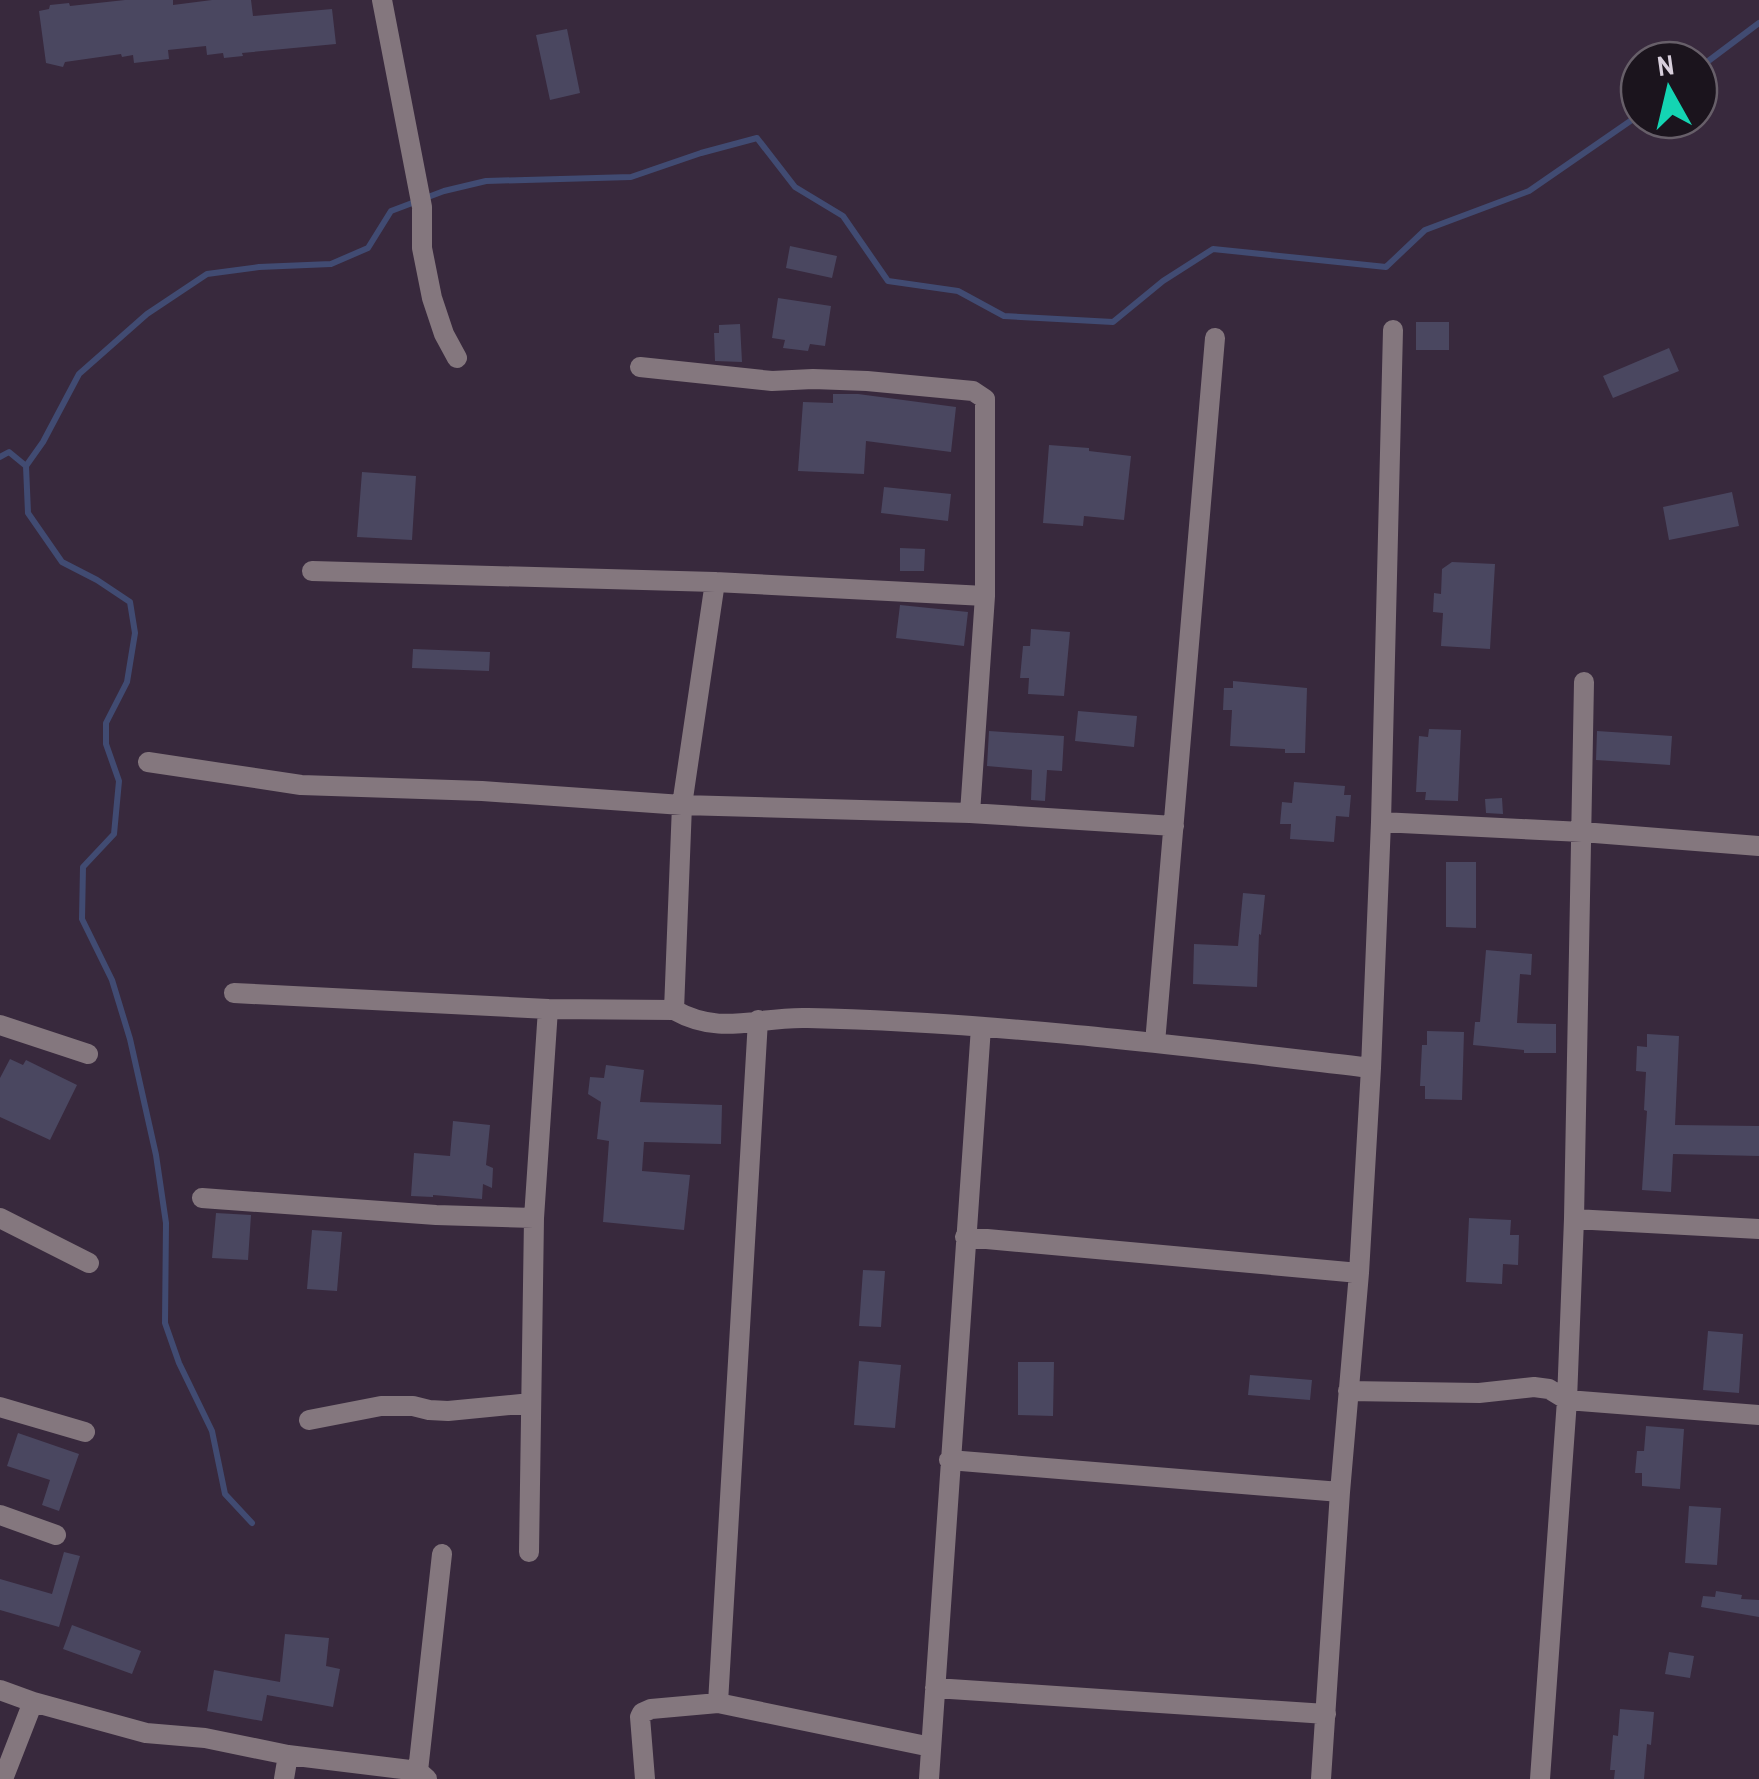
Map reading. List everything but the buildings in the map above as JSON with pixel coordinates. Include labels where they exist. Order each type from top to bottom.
[{"type":"street","points":[[382,0],[422,207],[422,248],[432,298],[457,358]]},
{"type":"street","points":[[1321,1779],[1371,1068],[1382,822],[1393,330]]},
{"type":"street","points":[[1155,1042],[1215,338]]},
{"type":"street","points":[[640,367],[772,381],[867,380],[973,391],[985,399],[985,596],[970,813]]},
{"type":"street","points":[[312,571],[715,582],[985,596]]},
{"type":"street","points":[[674,1010],[682,804],[715,582]]},
{"type":"street","points":[[1540,1779],[1567,1400],[1584,682]]},
{"type":"street","points":[[148,762],[301,784],[682,804],[970,813],[1174,826]]},
{"type":"street","points":[[1382,822],[1759,846]]},
{"type":"street","points":[[234,993],[674,1010],[691,1020],[731,1025],[758,1020],[833,1018],[981,1027],[1155,1042],[1371,1068]]},
{"type":"street","points":[[529,1552],[534,1218],[548,1008]]},
{"type":"street","points":[[718,1703],[758,1020]]},
{"type":"street","points":[[0,1025],[88,1054]]},
{"type":"street","points":[[929,1779],[981,1027]]},
{"type":"street","points":[[202,1198],[534,1218]]},
{"type":"street","points":[[0,1218],[89,1262]]},
{"type":"street","points":[[1574,1219],[1759,1230]]},
{"type":"street","points":[[965,1238],[1359,1273]]},
{"type":"street","points":[[1348,1391],[1478,1394],[1534,1387],[1550,1389],[1567,1400],[1759,1414]]},
{"type":"street","points":[[309,1420],[381,1406],[448,1412],[531,1403]]},
{"type":"street","points":[[0,1407],[85,1432]]},
{"type":"street","points":[[949,1460],[1340,1492]]},
{"type":"street","points":[[0,1515],[56,1535]]},
{"type":"street","points":[[0,1690],[146,1733],[205,1738],[422,1775],[442,1554]]},
{"type":"street","points":[[935,1688],[1326,1714]]},
{"type":"street","points":[[3,1779],[33,1702]]},
{"type":"street","points":[[645,1779],[640,1718],[642,1712],[651,1709],[718,1703],[931,1748]]},
{"type":"street","points":[[284,1779],[288,1755]]},
{"type":"waterway","points":[[1719,53],[1759,23]]},
{"type":"waterway","points":[[26,466],[79,374],[147,314],[207,274],[331,264],[368,248],[391,211],[444,191],[486,181],[631,177],[757,138],[795,187],[843,216],[888,281],[958,291],[1004,316],[1113,322],[1163,281],[1213,249],[1386,267],[1425,230],[1529,191],[1619,129]]},
{"type":"waterway","points":[[0,457],[9,452],[26,466],[28,513],[62,562],[130,602],[135,633],[127,682],[106,723],[106,744],[119,781],[114,834],[83,867],[82,919],[112,980],[130,1039],[156,1155],[166,1223],[165,1323],[179,1363],[212,1431],[225,1494],[252,1523]]}]
